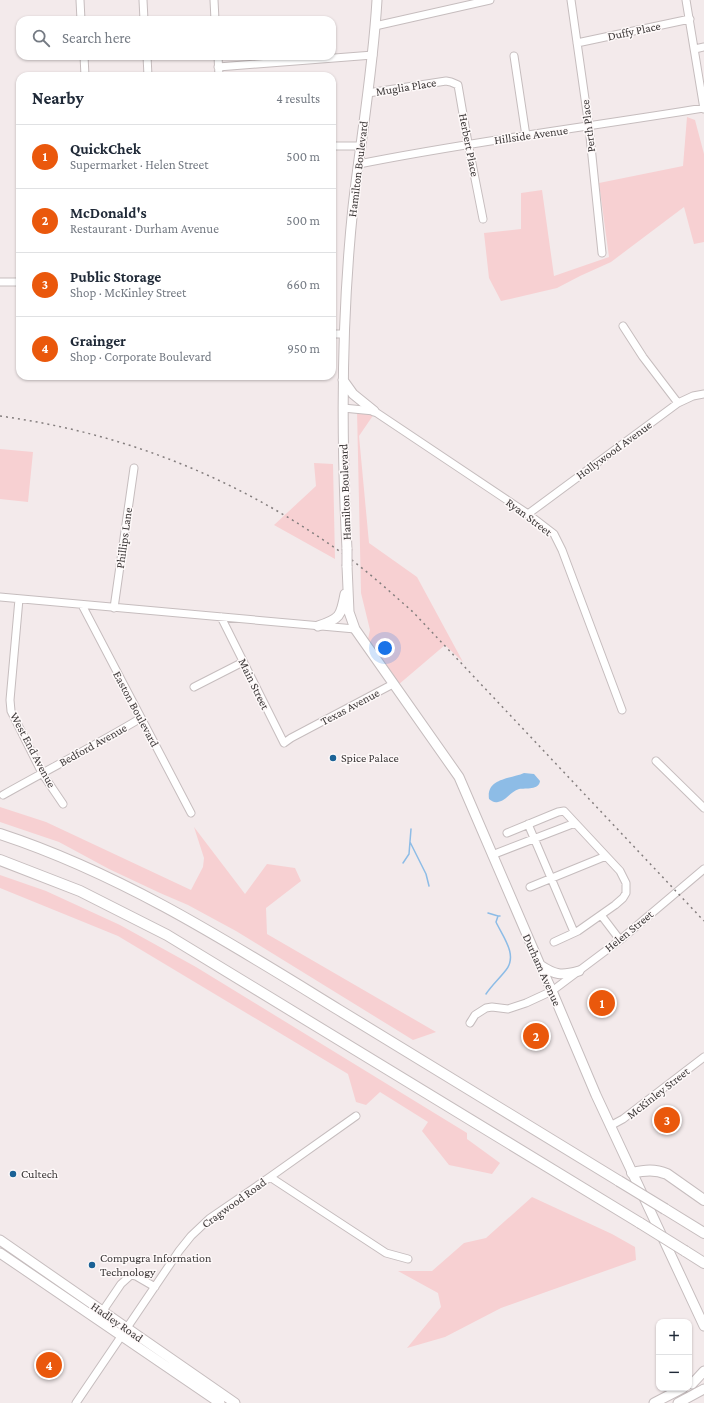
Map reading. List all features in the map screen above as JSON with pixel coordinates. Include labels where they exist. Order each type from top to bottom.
[{"type":"highway","points":[[0,834],[61,857],[126,886],[174,911],[277,972],[704,1233]]},
{"type":"highway","points":[[0,860],[80,891],[167,935],[704,1262]]},
{"type":"highway","points":[[632,1173],[649,1170],[662,1172],[704,1200]]},
{"type":"main road","name":"Hamilton Boulevard","points":[[355,629],[349,612],[342,444],[344,334],[353,208],[373,55],[377,0]]},
{"type":"main road","points":[[343,380],[353,394],[374,411]]},
{"type":"main road","points":[[318,626],[332,622],[338,616],[342,608],[348,581]]},
{"type":"main road","name":"Durham Avenue","points":[[355,629],[459,777],[552,991],[583,1067],[704,1326]]},
{"type":"main road","points":[[540,965],[552,972],[561,974],[579,971]]},
{"type":"main road","name":"Hadley Road","points":[[0,1240],[102,1312],[124,1332],[220,1403]]},
{"type":"main road","name":"Hadley Road","points":[[0,1253],[235,1403]]},
{"type":"main road","points":[[692,1382],[704,1371]]},
{"type":"main road","points":[[692,1383],[704,1379]]},
{"type":"main road","points":[[678,1403],[704,1389]]},
{"type":"main road","points":[[654,1403],[677,1391]]},
{"type":"street","points":[[80,0],[81,16]]},
{"type":"street","points":[[143,0],[144,16]]},
{"type":"street","points":[[214,0],[215,16]]},
{"type":"street","points":[[375,26],[490,0]]},
{"type":"street","name":"Perth Place","points":[[571,0],[589,127],[602,253]]},
{"type":"street","points":[[686,0],[704,109]]},
{"type":"street","name":"Duffy Place","points":[[577,43],[690,19]]},
{"type":"street","points":[[695,49],[704,47]]},
{"type":"street","points":[[336,58],[373,55]]},
{"type":"street","points":[[514,56],[526,136]]},
{"type":"street","points":[[84,60],[85,72]]},
{"type":"street","points":[[147,60],[148,72]]},
{"type":"street","points":[[218,60],[219,72]]},
{"type":"street","points":[[218,67],[308,60]]},
{"type":"street","name":"Muglia Place","points":[[368,93],[444,81]]},
{"type":"street","name":"Herbert Place","points":[[444,81],[458,85],[483,218]]},
{"type":"street","name":"Hillside Avenue","points":[[359,164],[468,144],[704,109]]},
{"type":"street","points":[[336,146],[361,146]]},
{"type":"street","points":[[0,282],[16,282]]},
{"type":"street","points":[[623,326],[643,357],[678,403]]},
{"type":"street","points":[[336,334],[344,334]]},
{"type":"street","name":"Hollywood Avenue","points":[[528,514],[678,403],[693,396],[704,394]]},
{"type":"street","name":"Ryan Street","points":[[343,408],[374,411],[528,514],[554,534],[562,550],[622,710]]},
{"type":"street","name":"Phillips Lane","points":[[114,608],[134,468]]},
{"type":"street","points":[[0,597],[355,629]]},
{"type":"street","name":"West End Avenue","points":[[19,599],[10,700],[11,711],[42,773],[63,804]]},
{"type":"street","name":"Easton Boulevard","points":[[82,605],[191,812]]},
{"type":"street","name":"Main Street","points":[[221,617],[284,743],[291,738]]},
{"type":"street","points":[[194,687],[244,662]]},
{"type":"street","name":"Texas Avenue","points":[[291,738],[393,684]]},
{"type":"street","name":"Bedford Avenue","points":[[3,795],[78,755],[141,718]]},
{"type":"street","points":[[656,761],[704,808]]},
{"type":"street","points":[[507,833],[558,812],[564,811],[620,870],[626,883],[626,893],[623,898],[601,915],[574,932],[554,942]]},
{"type":"street","points":[[492,855],[575,823]]},
{"type":"street","points":[[528,824],[574,932]]},
{"type":"street","points":[[530,887],[606,856]]},
{"type":"street","name":"Helen Street","points":[[470,1023],[475,1015],[486,1008],[492,1006],[508,1009],[552,991],[620,940],[704,869]]},
{"type":"street","points":[[601,915],[620,940]]},
{"type":"street","name":"McKinley Street","points":[[610,1126],[624,1119],[704,1057]]},
{"type":"street","name":"Cragwood Road","points":[[76,1403],[190,1236],[209,1219],[356,1116]]},
{"type":"street","name":"Cragwood Road","points":[[270,1177],[386,1253],[408,1259]]},
{"type":"street","points":[[102,1312],[121,1284],[131,1275],[136,1276],[155,1287]]},
{"type":"shaded area","points":[[687,117],[695,120],[704,154],[704,242],[694,244],[684,207],[611,262],[557,288],[501,301],[489,278],[484,233],[521,229],[521,193],[542,190],[554,276],[609,257],[599,183],[683,166]]},
{"type":"shaded area","points":[[357,410],[374,414],[359,436],[369,543],[417,577],[463,662],[445,645],[398,685],[368,639],[370,630],[361,593]]},
{"type":"shaded area","points":[[0,449],[33,452],[28,502],[0,499]]},
{"type":"shaded area","points":[[314,463],[333,464],[335,559],[274,525],[316,486]]},
{"type":"shaded area","points":[[0,807],[46,822],[191,890],[203,867],[204,858],[194,827],[245,894],[267,864],[295,868],[301,881],[266,908],[267,934],[436,1032],[413,1040],[236,931],[188,905],[109,869],[59,842],[0,822]]},
{"type":"shaded area","points":[[0,875],[46,891],[120,925],[196,967],[467,1133],[467,1139],[500,1163],[492,1174],[449,1165],[422,1131],[428,1122],[380,1092],[366,1105],[356,1102],[348,1074],[118,936],[0,888]]},
{"type":"shaded area","points":[[532,1197],[612,1234],[635,1247],[636,1260],[501,1308],[445,1337],[407,1348],[441,1307],[438,1293],[398,1271],[432,1271],[464,1243],[486,1238]]},
{"type":"water","points":[[524,773],[534,774],[540,781],[539,784],[535,787],[516,790],[501,801],[493,802],[489,799],[489,792],[495,783],[500,780]]},
{"type":"waterway","points":[[403,863],[409,854],[411,829]]},
{"type":"waterway","points":[[410,842],[426,874],[429,886]]},
{"type":"waterway","points":[[488,913],[500,916]]},
{"type":"waterway","points":[[486,994],[506,970],[510,958],[508,946],[496,922],[498,916]]},
{"type":"railway","points":[[0,416],[90,434],[176,462],[257,500],[297,523],[345,555],[413,612],[704,921]]},
{"type":"place","name":"Spice Palace","points":[[333,758]]},
{"type":"place","name":"QuickChek","points":[[602,1003]]},
{"type":"place","name":"McDonald's","points":[[536,1036]]},
{"type":"place","name":"Public Storage","points":[[667,1120]]},
{"type":"place","name":"Cultech","points":[[13,1174]]},
{"type":"place","name":"Compugra Information Technology","points":[[92,1265]]},
{"type":"place","name":"Grainger","points":[[49,1365]]}]
